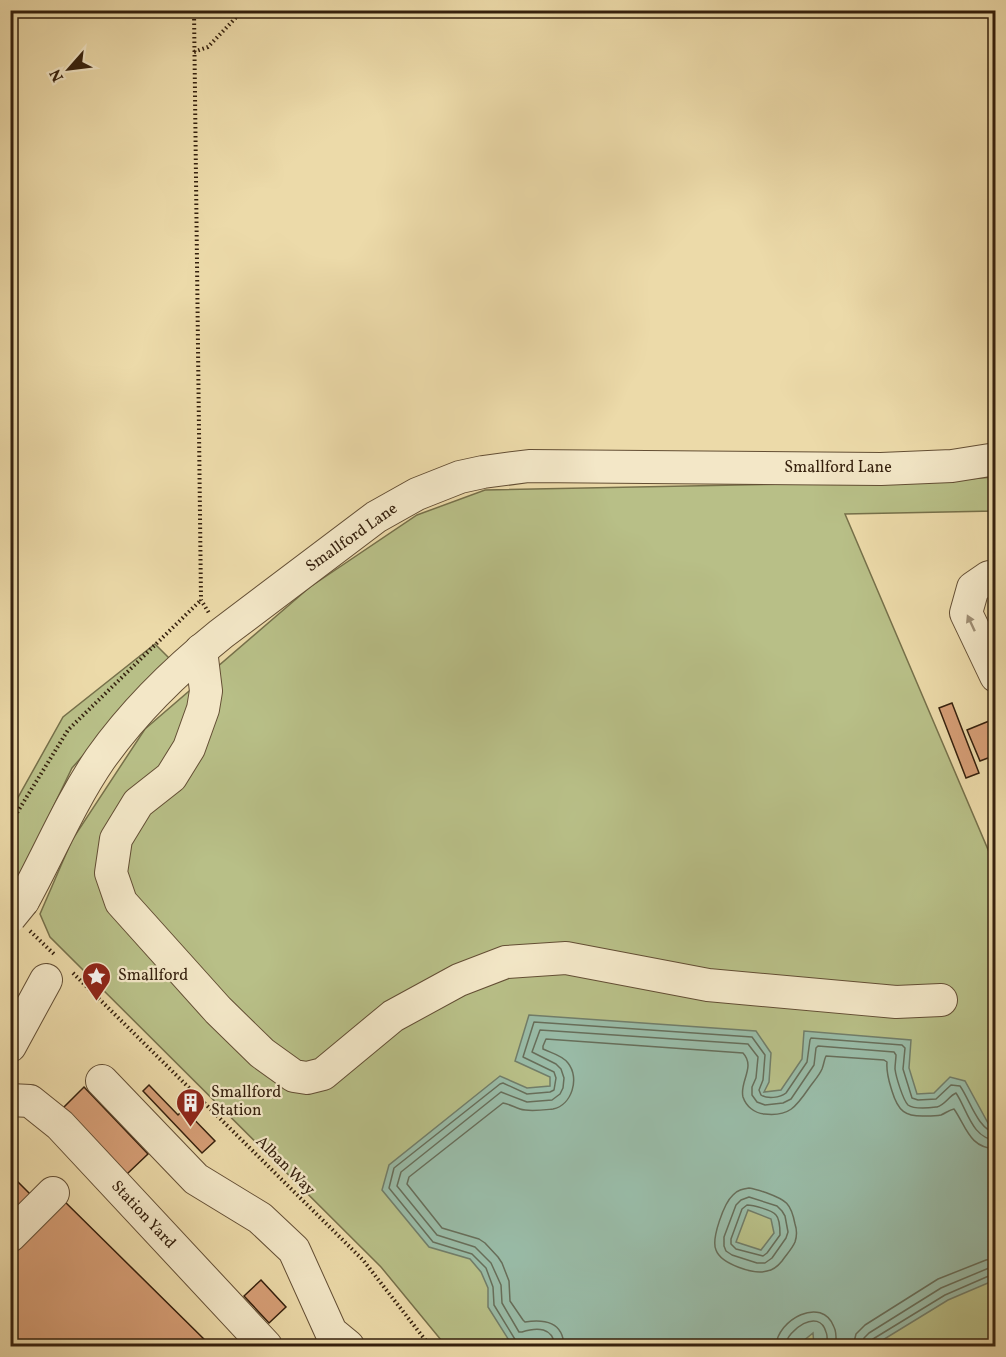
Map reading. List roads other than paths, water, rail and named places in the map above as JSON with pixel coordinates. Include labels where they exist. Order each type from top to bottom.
[{"type":"street","name":"Smallford Lane","points":[[20,915],[66,817],[99,761],[131,718],[163,684],[201,651],[376,518],[417,494],[460,477],[528,466],[881,469],[952,466],[996,459]]},
{"type":"street","points":[[996,576],[989,577],[973,588],[966,612],[996,676]]},
{"type":"street","points":[[201,651],[206,691],[203,709],[189,748],[171,777],[138,803],[116,840],[111,873],[121,902],[210,1002],[262,1053],[294,1076],[307,1078],[323,1074],[393,1017],[459,980],[506,962],[566,958],[708,986],[896,1002],[941,1000]]},
{"type":"street","points":[[10,1046],[58,969]]},
{"type":"street","points":[[102,1081],[196,1179],[260,1218],[294,1250],[331,1332],[348,1347]]},
{"type":"street","name":"Station Yard","points":[[10,1100],[30,1101],[60,1125],[266,1347]]},
{"type":"street","points":[[10,1236],[53,1193]]},
{"type":"water","points":[[529,1015],[756,1031],[771,1053],[769,1082],[764,1092],[781,1090],[802,1059],[804,1031],[911,1040],[909,1068],[917,1094],[934,1093],[950,1077],[965,1081],[988,1123],[995,1128],[995,1280],[948,1300],[873,1346],[814,1346],[813,1333],[797,1346],[543,1346],[539,1343],[512,1345],[488,1307],[488,1288],[481,1272],[470,1259],[429,1247],[382,1190],[389,1165],[500,1076],[527,1088],[550,1086],[550,1077],[515,1061]],"holes":[[[748,1210],[771,1219],[774,1233],[761,1250],[736,1242]]]},
{"type":"place","name":"Smallford","points":[[97,1002]]},
{"type":"place","name":"Smallford Station","points":[[190,1128]]}]
